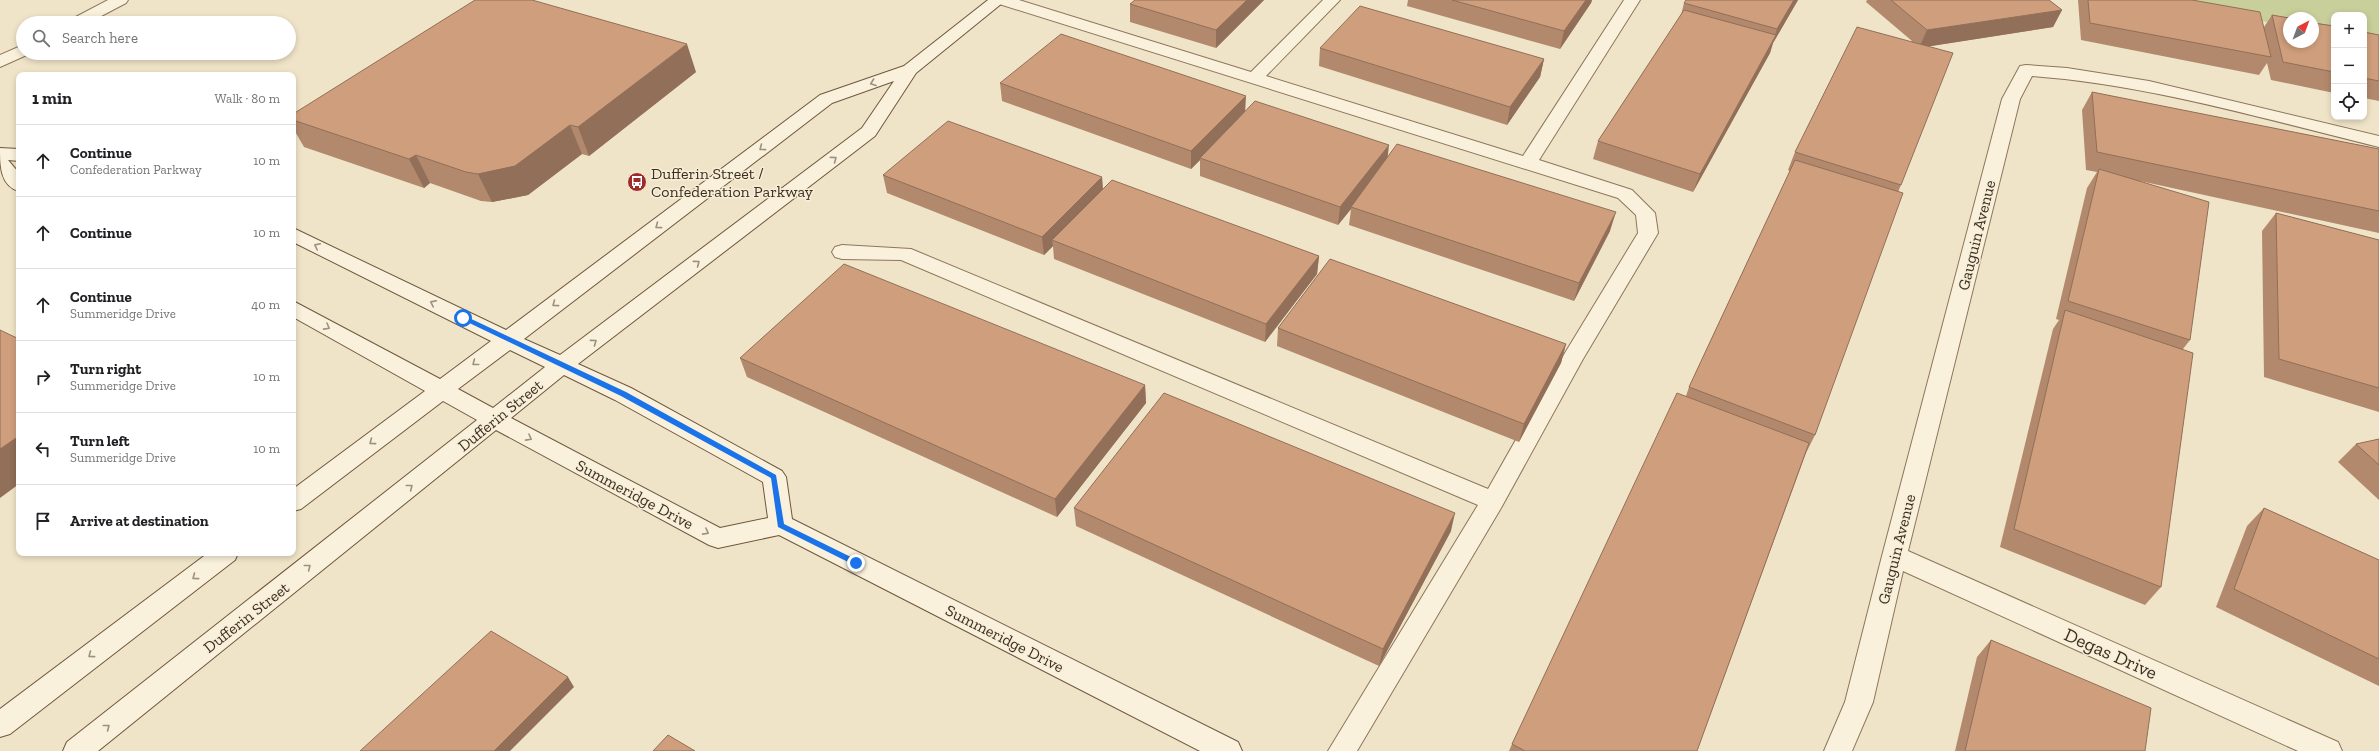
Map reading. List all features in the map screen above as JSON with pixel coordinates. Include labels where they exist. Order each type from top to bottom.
[{"type":"street","points":[[89,16],[120,0]]},
{"type":"street","name":"Dufferin Street","points":[[77,751],[562,365],[870,132],[910,70],[998,0]]},
{"type":"street","points":[[1002,0],[1625,194],[1646,213],[1648,233],[1573,358],[1493,501],[1342,751]]},
{"type":"street","points":[[1255,78],[1332,0]]},
{"type":"street","points":[[1528,163],[1632,0]]},
{"type":"street","points":[[0,62],[16,54]]},
{"type":"street","name":"Dufferin Street","points":[[296,500],[506,339],[826,99],[910,70]]},
{"type":"street","name":"Gauguin Avenue","points":[[1838,751],[1859,702],[1894,556],[2011,99],[2026,70],[2068,72],[2168,90],[2350,133],[2379,142]]},
{"type":"street","points":[[0,154],[16,155]]},
{"type":"street","points":[[0,162],[16,181]]},
{"type":"street","points":[[296,235],[506,339],[623,394],[774,477],[781,525]]},
{"type":"street","points":[[842,252],[904,254],[1493,501]]},
{"type":"street","name":"Summeridge Drive","points":[[296,310],[495,419],[718,538],[781,525],[1228,751]]},
{"type":"street","points":[[0,725],[222,556]]},
{"type":"street","name":"Degas Drive","points":[[1894,556],[2328,751]]},
{"type":"green space","points":[[2166,0],[2379,0],[2379,46],[2367,44],[2367,12],[2331,12],[2331,35],[2319,33],[2319,12],[2283,12],[2283,26]]},
{"type":"building","points":[[475,0],[532,0],[687,44],[578,127],[570,125],[515,166],[478,174],[466,172],[416,155],[409,159],[296,121],[296,112]]},
{"type":"building","points":[[1135,0],[1247,0],[1216,30],[1130,4]]},
{"type":"building","points":[[1452,0],[1586,0],[1564,31]]},
{"type":"building","points":[[1686,0],[1794,0],[1777,29],[1684,3]]},
{"type":"building","points":[[1891,0],[2049,0],[2062,10],[1927,30]]},
{"type":"building","points":[[2088,0],[2192,0],[2260,12],[2271,57],[2090,23]]},
{"type":"building","points":[[1360,6],[1544,59],[1510,107],[1320,48]]},
{"type":"building","points":[[1684,10],[1776,35],[1700,174],[1598,141]]},
{"type":"building","points":[[2272,15],[2283,17],[2283,48],[2319,48],[2319,24],[2331,26],[2331,71],[2283,62]]},
{"type":"building","points":[[1857,27],[1953,53],[1901,185],[1795,152]]},
{"type":"building","points":[[2367,33],[2379,35],[2379,81],[2367,79]]},
{"type":"building","points":[[1061,34],[1246,96],[1191,151],[1000,83]]},
{"type":"building","points":[[2092,92],[2379,149],[2379,211],[2097,152]]},
{"type":"building","points":[[1255,101],[1389,145],[1340,207],[1200,158]]},
{"type":"building","points":[[948,121],[1102,177],[1042,237],[883,175]]},
{"type":"building","points":[[1397,144],[1616,212],[1579,283],[1351,207]]},
{"type":"building","points":[[1795,160],[1903,193],[1815,435],[1689,387]]},
{"type":"building","points":[[2099,169],[2209,202],[2190,340],[2068,301]]},
{"type":"building","points":[[1112,180],[1319,256],[1266,324],[1052,240]]},
{"type":"building","points":[[2276,213],[2379,240],[2379,388],[2279,359]]},
{"type":"building","points":[[1330,259],[1566,344],[1524,424],[1278,328]]},
{"type":"building","points":[[844,264],[1145,385],[1055,499],[740,358]]},
{"type":"building","points":[[2065,310],[2193,353],[2161,587],[2014,529]]},
{"type":"building","points":[[0,330],[16,338],[16,438],[0,449]]},
{"type":"building","points":[[1164,393],[1455,513],[1383,649],[1074,508]]},
{"type":"building","points":[[1677,393],[1809,443],[1697,751],[1525,751],[1512,744]]},
{"type":"building","points":[[2379,439],[2379,465],[2356,444]]},
{"type":"building","points":[[2264,508],[2379,560],[2379,659],[2234,589]]},
{"type":"building","points":[[491,631],[568,677],[494,751],[360,751]]},
{"type":"building","points":[[1991,640],[2151,708],[2145,751],[1965,751]]},
{"type":"building","points":[[668,735],[695,751],[653,751]]},
{"type":"place","name":"Dufferin Street / Confederation Parkway","points":[[637,182]]},
{"type":"route","points":[[463,318],[623,394],[774,477],[781,525],[856,563]]}]
